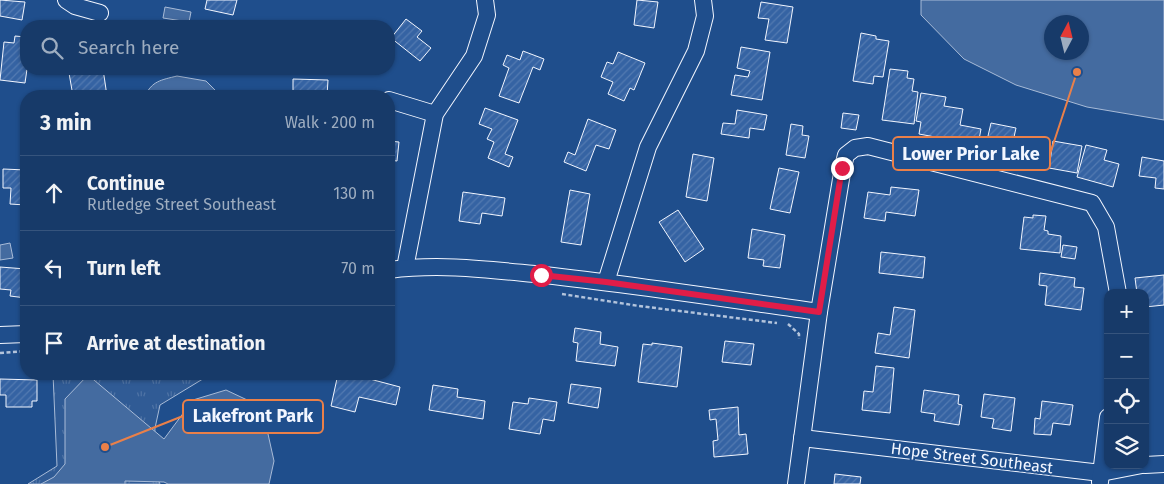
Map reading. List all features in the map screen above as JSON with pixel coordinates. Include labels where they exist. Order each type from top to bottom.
[{"type":"street","points":[[66,0],[75,6],[100,13]]},
{"type":"street","points":[[485,0],[487,15],[474,56],[436,114],[397,269],[467,267],[606,282],[819,312]]},
{"type":"street","points":[[606,282],[648,147],[696,50],[705,16],[703,0]]},
{"type":"street","points":[[395,102],[436,114]]},
{"type":"street","points":[[796,484],[819,312],[846,155],[855,148],[868,146],[1092,203],[1106,227],[1117,289]]},
{"type":"street","points":[[0,335],[20,334]]},
{"type":"street","points":[[1100,478],[1107,424]]},
{"type":"street","name":"Hope Street Southeast","points":[[802,438],[1100,478],[1130,469]]},
{"type":"street","name":"Hope Street Southeast","points":[[1149,465],[1164,464]]},
{"type":"path","points":[[556,293],[639,306],[789,324],[799,334],[800,342]]},
{"type":"path","points":[[0,353],[20,351]]},
{"type":"green space","points":[[53,380],[201,380],[160,405],[155,428],[153,468],[160,484],[28,484],[57,466]]},
{"type":"shaded area","points":[[921,0],[1164,0],[1164,120],[1087,107],[1016,85],[964,59],[921,15]]},
{"type":"shaded area","points":[[165,7],[191,12],[189,20],[163,18]]},
{"type":"shaded area","points":[[177,76],[206,81],[215,90],[149,90],[154,84]]},
{"type":"shaded area","points":[[10,243],[13,258],[0,260],[0,245]]},
{"type":"shaded area","points":[[83,380],[94,380],[164,439],[193,400],[226,390],[262,407],[274,461],[269,484],[168,484],[164,482],[125,481],[125,484],[41,484],[54,477],[65,464],[65,399]]},
{"type":"building","points":[[0,0],[25,2],[22,20],[0,16]]},
{"type":"building","points":[[207,0],[237,0],[233,15],[205,9]]},
{"type":"building","points":[[637,0],[658,2],[654,28],[634,25]]},
{"type":"building","points":[[761,2],[793,7],[787,43],[765,40],[769,19],[758,18]]},
{"type":"building","points":[[406,19],[422,31],[417,37],[431,48],[420,61],[395,41],[395,33]]},
{"type":"building","points":[[861,33],[876,36],[876,39],[889,41],[883,77],[874,76],[873,84],[853,81]]},
{"type":"building","points":[[15,36],[20,36],[20,75],[26,75],[25,83],[0,80],[4,42],[14,43]]},
{"type":"building","points":[[741,47],[770,52],[762,100],[731,95],[735,75],[748,77],[750,71],[737,68]]},
{"type":"building","points":[[523,51],[544,59],[540,70],[533,67],[519,103],[499,96],[509,68],[503,65],[507,55],[520,60]]},
{"type":"building","points":[[618,52],[645,63],[634,90],[630,88],[624,101],[608,94],[613,82],[601,77],[607,62],[613,64]]},
{"type":"building","points":[[890,69],[908,71],[907,78],[914,79],[912,91],[918,92],[914,124],[882,120]]},
{"type":"building","points":[[69,75],[104,75],[106,90],[72,90]]},
{"type":"building","points":[[293,79],[328,80],[327,90],[293,90]]},
{"type":"building","points":[[921,93],[946,97],[944,106],[963,109],[960,125],[981,129],[978,145],[919,134],[921,122],[916,121]]},
{"type":"building","points":[[485,108],[518,120],[505,154],[513,157],[509,167],[488,158],[494,142],[487,139],[492,129],[479,124]]},
{"type":"building","points":[[737,110],[767,115],[764,130],[750,128],[749,138],[721,134],[723,123],[735,124]]},
{"type":"building","points":[[843,113],[859,115],[856,130],[841,128]]},
{"type":"building","points":[[588,119],[616,130],[609,149],[596,145],[586,171],[564,162],[568,152],[575,155]]},
{"type":"building","points":[[991,123],[1016,128],[1014,137],[1018,138],[1014,156],[985,149]]},
{"type":"building","points":[[791,124],[803,126],[802,135],[809,136],[805,158],[786,155]]},
{"type":"building","points":[[1053,141],[1082,146],[1077,173],[1049,168]]},
{"type":"building","points":[[395,142],[399,142],[397,161],[395,161]]},
{"type":"building","points":[[1086,145],[1107,150],[1104,160],[1119,164],[1113,187],[1077,177]]},
{"type":"building","points":[[693,154],[714,158],[707,201],[686,197]]},
{"type":"building","points":[[1142,157],[1164,161],[1164,189],[1155,188],[1156,178],[1139,176]]},
{"type":"building","points":[[779,168],[799,172],[790,213],[770,209]]},
{"type":"building","points":[[3,169],[20,170],[20,205],[10,204],[11,188],[3,188]]},
{"type":"building","points":[[891,187],[919,190],[915,216],[886,212],[885,221],[864,218],[868,192],[890,195]]},
{"type":"building","points":[[570,190],[590,194],[581,245],[561,242]]},
{"type":"building","points":[[463,192],[505,198],[502,216],[482,213],[480,224],[459,221]]},
{"type":"building","points":[[678,210],[704,249],[685,262],[659,222]]},
{"type":"building","points":[[1033,215],[1046,216],[1044,230],[1048,231],[1048,234],[1061,236],[1060,253],[1020,249],[1024,217],[1033,218]]},
{"type":"building","points":[[752,229],[785,235],[780,268],[763,266],[764,260],[748,258]]},
{"type":"building","points":[[1063,245],[1077,247],[1075,259],[1061,257]]},
{"type":"building","points":[[881,252],[925,257],[923,278],[879,273]]},
{"type":"building","points":[[0,267],[20,269],[20,297],[10,296],[11,290],[0,289]]},
{"type":"building","points":[[1040,273],[1075,278],[1074,287],[1084,288],[1081,310],[1045,305],[1047,286],[1039,285]]},
{"type":"building","points":[[1164,275],[1164,305],[1149,307],[1149,289],[1136,289],[1135,278]]},
{"type":"building","points":[[894,307],[915,310],[909,358],[875,353],[878,333],[890,335]]},
{"type":"building","points":[[575,328],[601,332],[600,344],[618,347],[615,366],[576,361],[578,343],[573,342]]},
{"type":"building","points":[[725,341],[754,344],[751,365],[722,362]]},
{"type":"building","points":[[652,343],[682,347],[677,387],[638,382],[643,344],[652,345]]},
{"type":"building","points":[[876,366],[894,368],[890,413],[862,410],[864,391],[873,392]]},
{"type":"building","points":[[0,379],[37,380],[37,401],[32,401],[32,407],[6,407],[6,395],[0,395]]},
{"type":"building","points":[[337,380],[374,380],[400,387],[396,405],[359,397],[355,412],[331,406]]},
{"type":"building","points":[[571,384],[601,388],[598,408],[568,403]]},
{"type":"building","points":[[433,385],[458,389],[457,397],[485,401],[483,419],[429,410]]},
{"type":"building","points":[[924,390],[959,395],[958,404],[962,405],[959,425],[934,421],[935,414],[921,412]]},
{"type":"building","points":[[984,394],[1015,398],[1011,431],[992,428],[994,419],[981,417]]},
{"type":"building","points":[[529,398],[557,402],[554,421],[543,419],[540,434],[509,429],[513,402],[528,404]]},
{"type":"building","points":[[1042,401],[1073,405],[1070,425],[1053,423],[1051,435],[1034,434],[1035,418],[1040,419]]},
{"type":"building","points":[[738,407],[739,435],[746,434],[748,454],[714,457],[713,441],[718,440],[716,419],[710,420],[709,410]]},
{"type":"building","points":[[835,474],[861,477],[860,484],[834,484]]},
{"type":"place","name":"Lower Prior Lake","points":[[1077,72]]},
{"type":"place","name":"Lakefront Park","points":[[105,447]]},
{"type":"route","points":[[541,275],[606,282],[819,312],[842,168]]}]
